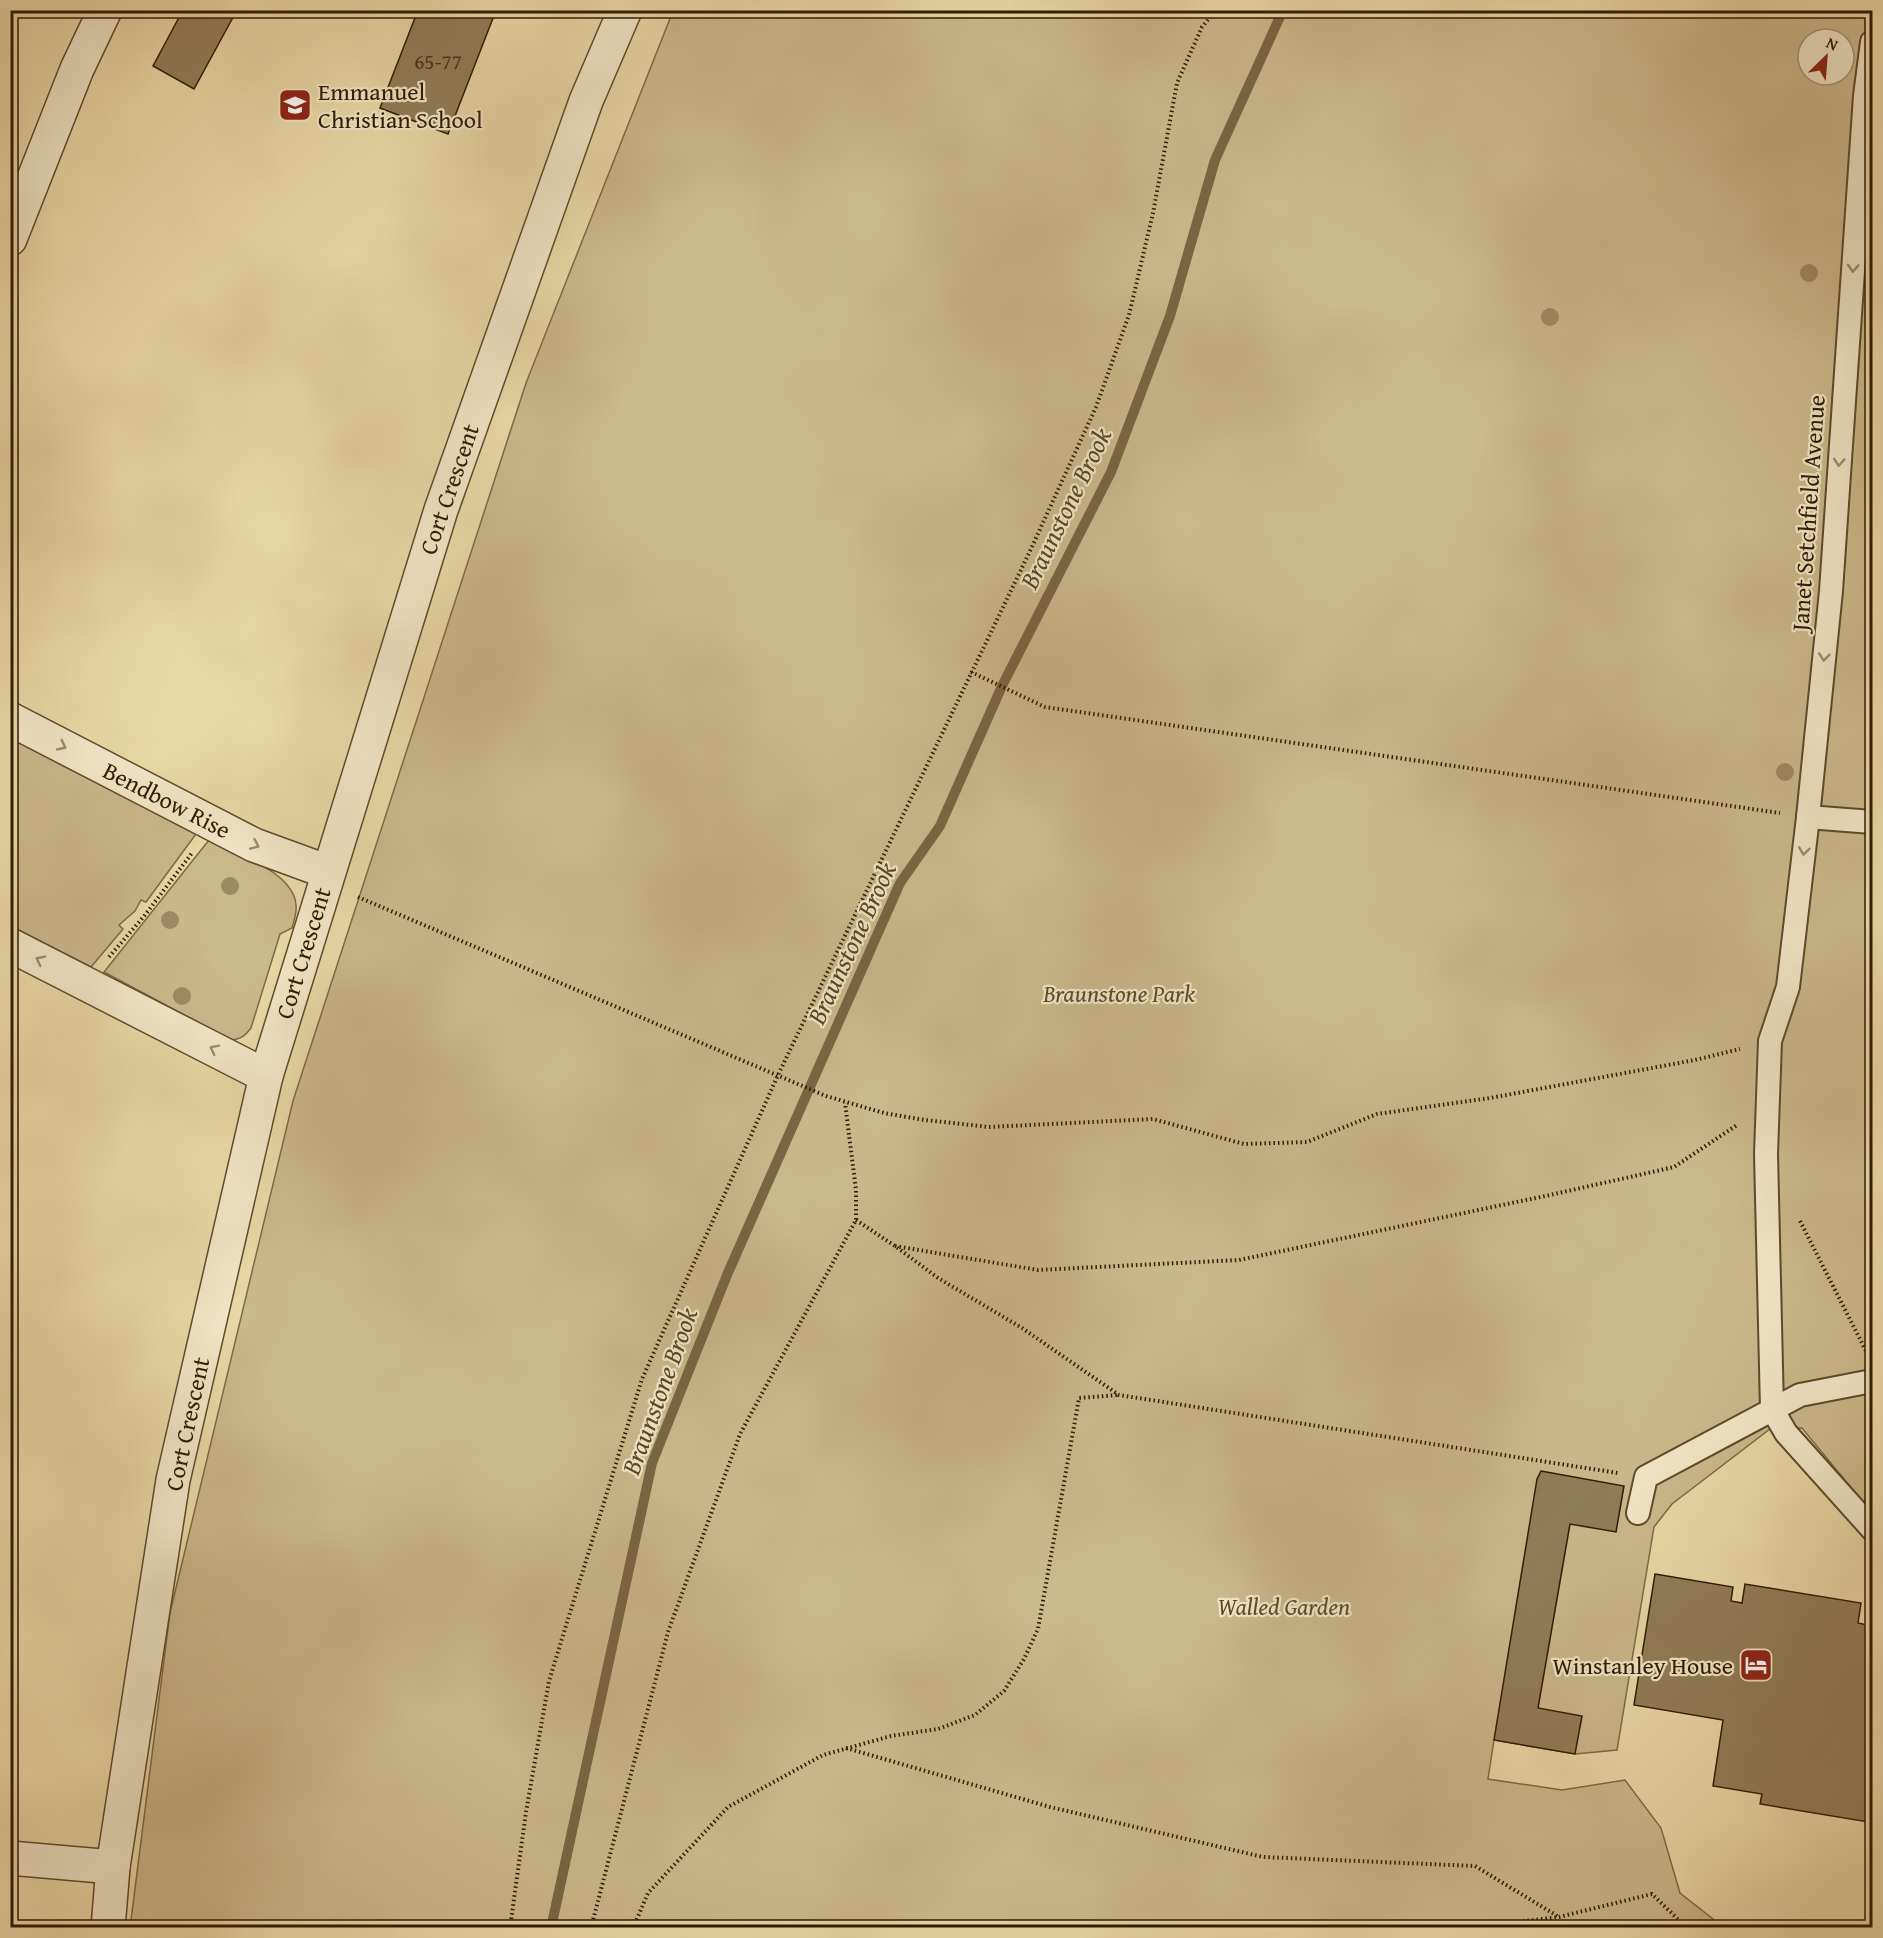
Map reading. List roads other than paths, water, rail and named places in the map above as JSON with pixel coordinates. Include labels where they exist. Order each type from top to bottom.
[{"type":"street","points":[[10,239],[77,69],[105,10]]},
{"type":"street","name":"Cort Crescent","points":[[108,1928],[113,1867],[173,1480],[266,1076],[441,510],[586,101],[625,10]]},
{"type":"street","name":"Bendbow Rise","points":[[10,719],[254,845],[328,872]]},
{"type":"street","points":[[10,945],[266,1076]]},
{"type":"street","points":[[10,1858],[113,1867]]},
{"type":"lane","name":"Janet Setchfield Avenue","points":[[1772,1409],[1766,1154],[1770,1041],[1788,987],[1808,817],[1830,591],[1865,96],[1872,42]]},
{"type":"lane","points":[[1808,817],[1872,822]]},
{"type":"lane","points":[[1638,1514],[1646,1477],[1800,1395],[1871,1371]]},
{"type":"lane","points":[[1772,1409],[1786,1433],[1872,1529]]},
{"type":"waterway","name":"Braunstone Brook","points":[[551,1928],[652,1463],[727,1275],[900,883],[940,826],[1002,686],[1111,472],[1170,316],[1215,160],[1283,10]]},
{"type":"place","name":"Emmanuel Christian School","points":[[295,105]]},
{"type":"place","name":"Winstanley House","points":[[1756,1665]]},
{"type":"park label","name":"Braunstone Park","points":[[1119,993]]},
{"type":"park label","name":"Walled Garden","points":[[1284,1606]]}]
